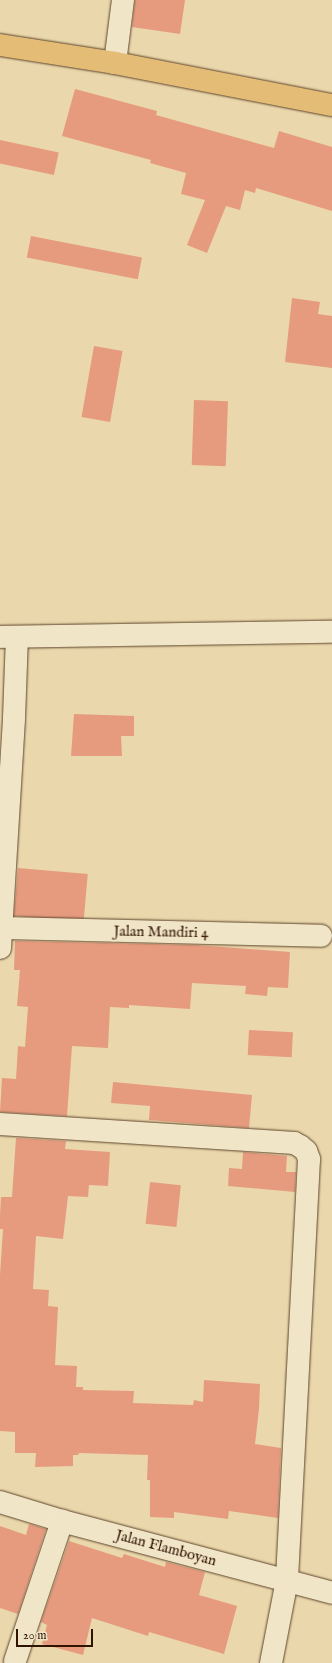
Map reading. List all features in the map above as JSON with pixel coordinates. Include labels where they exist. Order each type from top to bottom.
[{"type":"main road","points":[[0,45],[115,63],[332,105]]},
{"type":"street","points":[[115,63],[123,0]]},
{"type":"street","points":[[1,938],[13,725],[8,637],[332,632]]},
{"type":"street","name":"Jalan Mandiri 4","points":[[1,938],[321,936]]},
{"type":"street","points":[[0,1124],[294,1143],[306,1151],[309,1159],[287,1580],[271,1663]]},
{"type":"street","name":"Jalan Flamboyan","points":[[0,1502],[62,1521],[332,1593]]},
{"type":"street","points":[[15,1661],[62,1521]]},
{"type":"building","points":[[135,0],[185,0],[180,34],[132,27]]},
{"type":"building","points":[[75,89],[157,111],[156,115],[274,148],[279,131],[332,147],[332,211],[256,188],[255,193],[245,190],[240,210],[226,206],[207,253],[187,245],[205,200],[181,194],[186,173],[150,163],[151,160],[62,136]]},
{"type":"building","points":[[0,140],[59,152],[54,175],[0,164]]},
{"type":"building","points":[[31,236],[142,258],[138,279],[27,258]]},
{"type":"building","points":[[292,298],[320,302],[318,314],[332,316],[332,368],[285,362]]},
{"type":"building","points":[[94,346],[123,351],[110,422],[81,417]]},
{"type":"building","points":[[194,400],[228,401],[226,466],[192,465]]},
{"type":"building","points":[[74,714],[134,716],[134,736],[121,736],[122,756],[71,756]]},
{"type":"building","points":[[18,868],[88,874],[84,922],[14,916]]},
{"type":"building","points":[[15,941],[195,945],[290,952],[288,988],[268,987],[267,996],[245,994],[246,986],[192,983],[190,1009],[129,1005],[129,1008],[110,1007],[108,1048],[72,1046],[67,1116],[0,1112],[2,1078],[16,1079],[18,1046],[25,1047],[28,1007],[17,1006],[20,970],[14,970]]},
{"type":"building","points":[[249,1030],[293,1032],[292,1057],[248,1055]]},
{"type":"building","points":[[113,1082],[252,1095],[249,1128],[149,1120],[150,1106],[111,1103]]},
{"type":"building","points":[[16,1138],[66,1141],[65,1149],[110,1152],[108,1186],[89,1185],[88,1197],[68,1196],[63,1239],[36,1236],[33,1289],[49,1290],[48,1306],[58,1307],[55,1365],[77,1366],[76,1387],[83,1387],[83,1390],[134,1391],[133,1403],[193,1405],[194,1400],[203,1402],[204,1380],[260,1384],[255,1444],[281,1448],[278,1518],[229,1511],[228,1519],[174,1512],[174,1518],[150,1517],[150,1480],[147,1480],[148,1455],[79,1453],[78,1455],[73,1455],[73,1466],[35,1467],[36,1453],[15,1453],[15,1432],[0,1431],[0,1275],[3,1229],[0,1229],[0,1216],[1,1197],[12,1197]]},
{"type":"building","points":[[243,1152],[287,1156],[286,1172],[296,1172],[295,1192],[228,1186],[229,1168],[242,1169]]},
{"type":"building","points":[[150,1182],[181,1185],[176,1227],[146,1224]]},
{"type":"building","points":[[29,1524],[46,1529],[18,1614],[0,1608],[0,1526],[26,1535]]},
{"type":"building","points":[[69,1541],[122,1558],[124,1554],[165,1567],[166,1562],[205,1572],[199,1595],[237,1606],[224,1654],[149,1632],[148,1636],[92,1618],[83,1655],[42,1644],[47,1625],[41,1622]]}]
